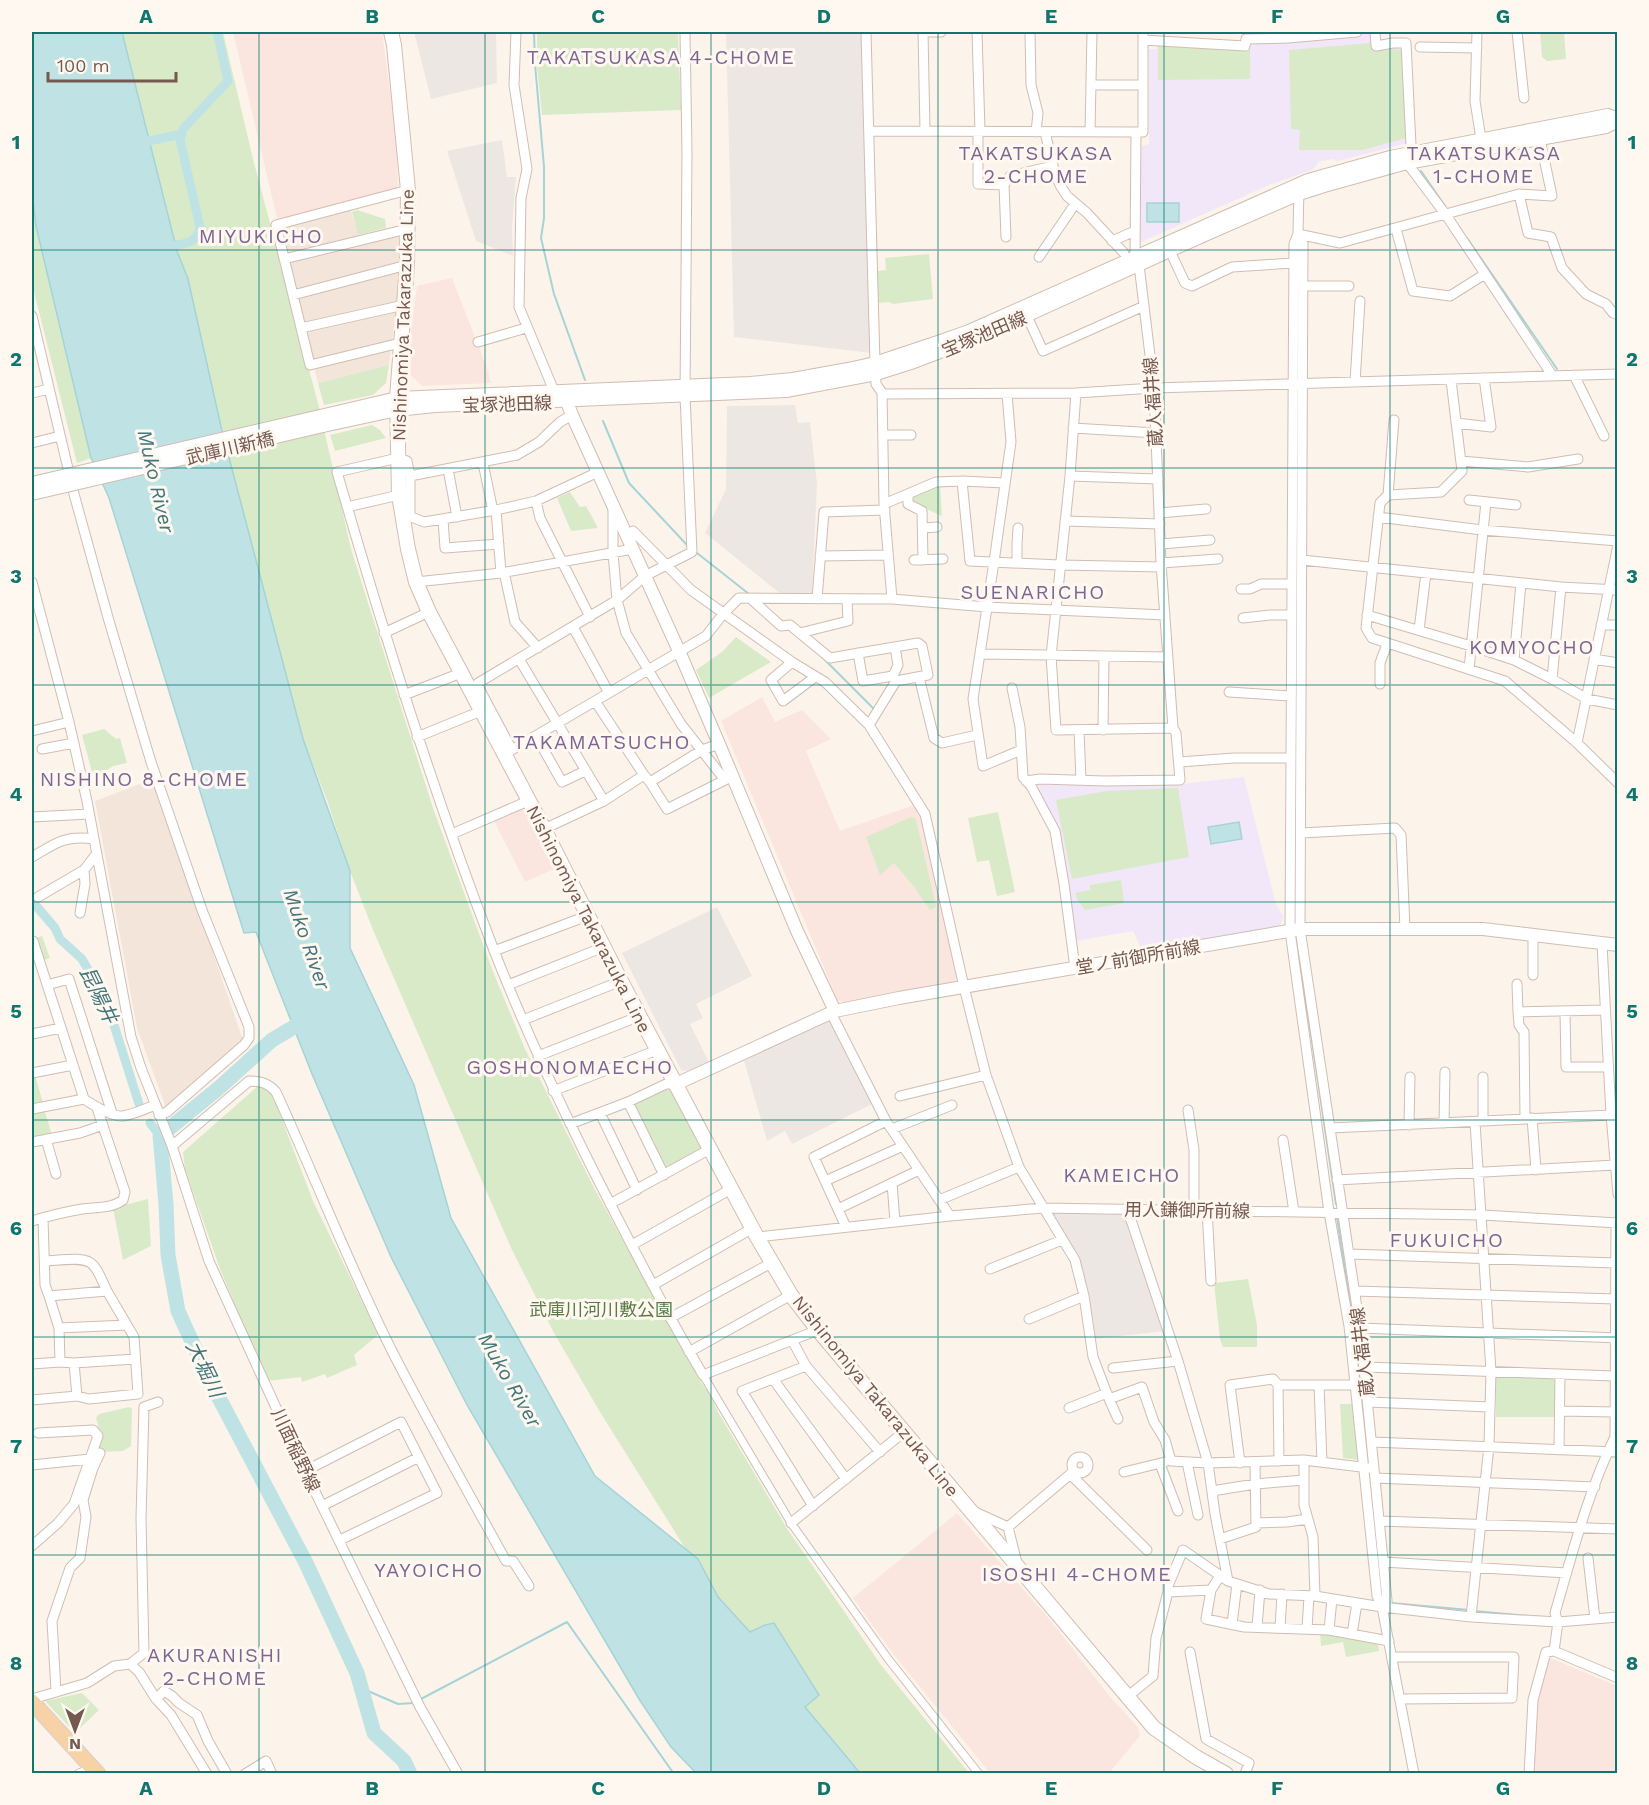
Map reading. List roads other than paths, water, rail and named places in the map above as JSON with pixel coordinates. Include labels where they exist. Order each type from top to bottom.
[{"type":"main road","name":"Nishinomiya Takarazuka Line","points":[[394,36],[408,190],[407,265],[397,404],[399,495],[406,515],[416,582],[429,612],[481,711],[508,752],[528,801],[657,1050],[755,1233],[792,1294],[818,1329],[1154,1728],[1196,1757],[1226,1773]]},
{"type":"main road","points":[[32,1700],[87,1773]]},
{"type":"main road","points":[[32,1715],[87,1773]]},
{"type":"street","points":[[516,32],[514,84],[526,169],[521,198],[519,307],[526,328],[554,391],[567,402],[679,651],[719,744],[729,778],[833,1012],[889,1125],[950,1216]]},
{"type":"street","points":[[685,32],[687,153],[685,391],[692,552],[645,576],[617,600],[478,683],[508,752],[706,636],[723,614],[740,598],[892,598],[987,608],[1165,615]]},
{"type":"street","points":[[866,32],[875,369],[877,387],[882,393],[888,395],[1076,393],[1154,388],[1617,374]]},
{"type":"street","points":[[926,131],[923,32],[941,32]]},
{"type":"street","points":[[977,32],[978,184],[1004,185]]},
{"type":"street","points":[[1030,32],[1031,85],[1041,132],[1060,185],[1067,196],[1087,213],[1112,241],[1133,258]]},
{"type":"street","points":[[1090,132],[1092,32]]},
{"type":"street","points":[[1143,36],[1245,46],[1246,39],[1357,32]]},
{"type":"street","points":[[1375,32],[1376,46],[1406,43],[1411,145]]},
{"type":"street","points":[[1391,32],[1393,43]]},
{"type":"street","points":[[1477,32],[1475,101],[1481,139]]},
{"type":"street","points":[[1517,32],[1524,98]]},
{"type":"street","name":"蔵人福井線","points":[[1081,780],[1180,780],[1176,733],[1173,728],[1161,565],[1154,388],[1144,306],[1133,258],[1136,231],[1136,132],[1143,132],[1143,36]]},
{"type":"street","points":[[1420,47],[1477,48]]},
{"type":"street","points":[[1091,85],[1143,85]]},
{"type":"street","points":[[321,421],[397,404],[554,391],[685,391],[875,369],[1299,189],[1390,157],[1608,115],[1617,120]]},
{"type":"street","name":"宝塚池田線","points":[[875,369],[946,351],[1027,316],[1133,258],[1170,251],[1299,189],[1407,163],[1606,127],[1617,120]]},
{"type":"street","points":[[869,131],[1136,132]]},
{"type":"street","points":[[1298,234],[1340,243],[1519,194],[1552,196],[1540,139]]},
{"type":"street","points":[[1407,163],[1446,215],[1552,375]]},
{"type":"street","points":[[1006,237],[1004,185],[1010,177],[1053,166]]},
{"type":"street","points":[[1295,930],[1301,833],[1302,560],[1293,263],[1294,244],[1298,234],[1299,189]]},
{"type":"street","points":[[400,343],[310,365],[276,225],[408,190]]},
{"type":"street","points":[[1519,194],[1528,233],[1551,237],[1562,268],[1586,294],[1606,304],[1617,315]]},
{"type":"street","points":[[1039,257],[1075,204]]},
{"type":"street","points":[[284,259],[407,229]]},
{"type":"street","points":[[1396,229],[1413,291],[1450,296],[1485,274]]},
{"type":"street","points":[[1112,241],[1136,231]]},
{"type":"street","points":[[1298,234],[1303,244],[1303,286],[1291,615],[1291,758],[1295,930],[1329,1212],[1361,1385],[1364,1467],[1377,1596],[1385,1603]]},
{"type":"street","points":[[1170,251],[1185,283],[1192,286],[1232,267],[1293,263]]},
{"type":"street","points":[[293,295],[407,265]]},
{"type":"street","points":[[1303,286],[1349,286]]},
{"type":"street","points":[[1355,382],[1360,301]]},
{"type":"street","points":[[301,328],[404,305]]},
{"type":"street","points":[[1027,316],[1042,351],[1144,306]]},
{"type":"street","points":[[32,316],[35,344],[49,389],[74,494],[151,762],[202,910],[249,1031],[249,1038],[244,1045],[160,1117]]},
{"type":"street","points":[[478,342],[526,328]]},
{"type":"street","points":[[1574,375],[1604,436]]},
{"type":"street","points":[[1456,423],[1491,427],[1484,378]]},
{"type":"street","points":[[1388,495],[1441,492],[1462,471],[1451,380]]},
{"type":"street","points":[[32,393],[49,389]]},
{"type":"street","name":"宝塚池田線","points":[[397,404],[567,402],[685,391]]},
{"type":"street","points":[[882,393],[884,507],[892,598]]},
{"type":"street","points":[[1076,393],[1070,476],[1051,656],[1056,730],[1173,728]]},
{"type":"street","points":[[1007,394],[1011,442],[973,699],[983,766],[1021,750]]},
{"type":"street","points":[[411,476],[517,455],[539,442],[560,422],[572,415]]},
{"type":"street","points":[[1394,420],[1388,495],[1380,503],[1367,615],[1366,628],[1372,638],[1505,681],[1577,743],[1617,783]]},
{"type":"street","name":"武庫川新橋","points":[[32,483],[321,421]]},
{"type":"street","name":"武庫川新橋","points":[[32,494],[321,421]]},
{"type":"street","points":[[1073,428],[1156,433]]},
{"type":"street","points":[[883,435],[910,435]]},
{"type":"street","points":[[32,443],[60,436]]},
{"type":"street","points":[[598,472],[536,501],[495,511],[424,522],[406,515],[411,476],[407,461],[398,458],[337,472],[417,736],[494,951],[553,1091],[670,1318],[791,1523],[889,1660],[979,1773]]},
{"type":"street","points":[[1461,461],[1528,467],[1578,459]]},
{"type":"street","points":[[483,463],[495,511],[503,573],[515,622],[538,648]]},
{"type":"street","points":[[448,469],[457,517]]},
{"type":"street","points":[[1070,476],[1158,479]]},
{"type":"street","points":[[963,481],[970,561],[1060,565],[1161,565],[1218,559]]},
{"type":"street","points":[[817,598],[824,512],[884,507],[936,482],[1004,483]]},
{"type":"street","points":[[908,494],[908,504],[922,511],[923,528],[919,560],[943,559]]},
{"type":"street","points":[[347,507],[399,495]]},
{"type":"street","points":[[1469,500],[1516,506]]},
{"type":"street","points":[[536,501],[540,518],[590,617]]},
{"type":"street","points":[[1469,669],[1486,502]]},
{"type":"street","points":[[613,506],[617,600],[626,633],[681,724],[729,778]]},
{"type":"street","points":[[1159,513],[1206,509]]},
{"type":"street","points":[[1378,518],[1617,547],[1613,590],[1601,625],[1577,743]]},
{"type":"street","points":[[443,519],[445,548],[499,543]]},
{"type":"street","points":[[1065,521],[1160,524]]},
{"type":"street","points":[[923,528],[937,527]]},
{"type":"street","points":[[1017,563],[1018,528]]},
{"type":"street","points":[[633,531],[691,590],[792,662],[825,682],[869,725],[925,814],[986,1075],[1019,1167],[1075,1260],[1084,1296],[1093,1357],[1118,1419]]},
{"type":"street","points":[[1161,544],[1210,540]]},
{"type":"street","points":[[416,582],[503,573],[633,549]]},
{"type":"street","points":[[820,556],[888,555]]},
{"type":"street","points":[[1302,560],[1561,587],[1613,590]]},
{"type":"street","points":[[1419,630],[1426,573]]},
{"type":"street","name":"川面稲野線","points":[[32,582],[69,722],[90,814],[131,1037],[171,1145],[209,1261],[322,1506],[420,1707],[458,1773]]},
{"type":"street","points":[[1514,660],[1521,583]]},
{"type":"street","points":[[1241,588],[1250,589],[1262,584],[1292,584]]},
{"type":"street","points":[[1552,679],[1561,587]]},
{"type":"street","points":[[800,633],[848,621],[847,598]]},
{"type":"street","points":[[751,599],[781,626],[790,625],[830,658],[858,653],[918,643],[921,646],[928,675],[863,681],[858,653]]},
{"type":"street","points":[[384,633],[429,612]]},
{"type":"street","points":[[1243,618],[1291,615]]},
{"type":"street","points":[[1367,615],[1514,660],[1587,699],[1617,705]]},
{"type":"street","points":[[1601,625],[1617,625]]},
{"type":"street","points":[[573,627],[609,693]]},
{"type":"street","points":[[1380,684],[1380,663],[1387,644]]},
{"type":"street","points":[[869,725],[895,678],[898,665],[895,647]]},
{"type":"street","points":[[980,654],[1168,657]]},
{"type":"street","points":[[1103,730],[1104,656]]},
{"type":"street","points":[[519,659],[604,801]]},
{"type":"street","points":[[1594,659],[1617,663]]},
{"type":"street","points":[[792,662],[771,680],[783,701],[815,677]]},
{"type":"street","points":[[404,695],[461,673]]},
{"type":"street","points":[[919,677],[934,738],[942,743],[977,735]]},
{"type":"street","points":[[1012,688],[1020,727],[1023,777],[1031,786],[1055,831],[1076,968]]},
{"type":"street","points":[[1228,692],[1291,696]]},
{"type":"street","points":[[595,700],[667,809],[729,778]]},
{"type":"street","points":[[417,736],[481,711]]},
{"type":"street","points":[[32,730],[69,722]]},
{"type":"street","points":[[1026,781],[1040,778],[1081,780],[1079,730]]},
{"type":"street","points":[[536,736],[562,782],[585,771]]},
{"type":"street","points":[[1291,741],[1301,741]]},
{"type":"street","points":[[42,749],[74,743]]},
{"type":"street","points":[[544,830],[702,750],[719,744]]},
{"type":"street","points":[[1179,762],[1234,758],[1291,758]]},
{"type":"street","points":[[452,834],[528,801]]},
{"type":"street","points":[[32,817],[90,814]]},
{"type":"street","points":[[1301,833],[1395,828],[1401,835],[1405,929]]},
{"type":"street","points":[[34,859],[60,841],[77,837],[94,839]]},
{"type":"street","points":[[38,897],[84,870],[97,853]]},
{"type":"street","points":[[80,913],[85,884],[84,870]]},
{"type":"street","points":[[494,951],[587,916]]},
{"type":"street","name":"堂ノ前御所前線","points":[[676,1084],[833,1012],[1295,930],[1483,929],[1617,945]]},
{"type":"street","name":"蔵人福井線","points":[[1295,930],[1330,1128],[1355,1291],[1365,1367],[1361,1385],[1368,1402],[1389,1641],[1414,1773]]},
{"type":"street","points":[[1533,935],[1533,975]]},
{"type":"street","points":[[32,942],[84,1099],[97,1108],[119,1116],[155,1105]]},
{"type":"street","points":[[1602,944],[1617,1194]]},
{"type":"street","points":[[508,985],[604,947]]},
{"type":"street","points":[[47,985],[69,979],[112,1113]]},
{"type":"street","points":[[523,1020],[621,981]]},
{"type":"street","points":[[1517,984],[1519,1025],[1524,1032],[1528,1118],[1536,1170]]},
{"type":"street","points":[[1518,1012],[1605,1010]]},
{"type":"street","points":[[1565,1011],[1566,1067],[1608,1067]]},
{"type":"street","points":[[538,1056],[640,1016]]},
{"type":"street","points":[[32,1034],[61,1028]]},
{"type":"street","points":[[553,1091],[657,1050]]},
{"type":"street","points":[[32,1073],[73,1065]]},
{"type":"street","points":[[1444,1123],[1445,1072]]},
{"type":"street","points":[[900,1096],[986,1075]]},
{"type":"street","points":[[1409,1125],[1410,1077]]},
{"type":"street","points":[[1471,1617],[1489,1446],[1491,1371],[1479,1173],[1479,1121],[1483,1077]]},
{"type":"street","points":[[171,1145],[249,1081],[260,1081],[269,1085],[276,1092],[341,1242],[393,1352],[506,1561],[513,1561],[529,1586]]},
{"type":"street","points":[[570,1124],[628,1102],[666,1084],[676,1084]]},
{"type":"street","points":[[32,1109],[84,1099]]},
{"type":"street","points":[[628,1102],[664,1174]]},
{"type":"street","points":[[846,1227],[814,1157],[889,1125],[952,1105]]},
{"type":"street","points":[[32,1221],[84,1209],[103,1208],[123,1200],[125,1192],[97,1108]]},
{"type":"street","points":[[1188,1110],[1194,1150],[1194,1210]]},
{"type":"street","points":[[600,1113],[637,1190]]},
{"type":"street","points":[[1330,1128],[1611,1115]]},
{"type":"street","points":[[32,1142],[80,1133],[103,1125]]},
{"type":"street","points":[[46,1140],[56,1174]]},
{"type":"street","points":[[1283,1140],[1294,1212]]},
{"type":"street","points":[[825,1181],[903,1146]]},
{"type":"street","points":[[610,1204],[710,1149]]},
{"type":"street","points":[[1337,1180],[1615,1165]]},
{"type":"street","points":[[939,1200],[1019,1167]]},
{"type":"street","points":[[838,1209],[919,1170]]},
{"type":"street","points":[[892,1183],[895,1222]]},
{"type":"street","points":[[632,1245],[732,1189]]},
{"type":"street","name":"用人鎌御所前線","points":[[755,1233],[846,1227],[1043,1208],[1482,1215],[1617,1222]]},
{"type":"street","points":[[1127,1208],[1178,1361],[1208,1463],[1228,1580],[1232,1624]]},
{"type":"street","points":[[1207,1210],[1211,1281]]},
{"type":"street","points":[[43,1218],[45,1285],[59,1328],[60,1362]]},
{"type":"street","points":[[1554,1651],[1558,1622],[1555,1613],[1581,1527],[1607,1452],[1615,1437],[1617,1222]]},
{"type":"street","points":[[653,1286],[755,1233]]},
{"type":"street","points":[[990,1269],[1062,1240]]},
{"type":"street","points":[[1349,1254],[1616,1263]]},
{"type":"street","points":[[32,1400],[77,1396],[88,1399],[138,1394],[134,1337],[94,1266],[90,1262],[78,1259],[45,1262]]},
{"type":"street","points":[[670,1318],[773,1262]]},
{"type":"street","points":[[50,1296],[107,1291]]},
{"type":"street","points":[[1355,1291],[1616,1296]]},
{"type":"street","points":[[689,1352],[792,1294]]},
{"type":"street","points":[[1029,1319],[1084,1296]]},
{"type":"street","points":[[59,1328],[127,1325]]},
{"type":"street","points":[[1360,1328],[1616,1338]]},
{"type":"street","points":[[703,1375],[818,1329]]},
{"type":"street","points":[[792,1340],[806,1366],[880,1452]]},
{"type":"street","points":[[32,1364],[60,1362],[74,1364],[135,1359]]},
{"type":"street","points":[[1113,1368],[1178,1361]]},
{"type":"street","points":[[74,1364],[77,1396]]},
{"type":"street","points":[[806,1366],[742,1391],[813,1506]]},
{"type":"street","points":[[1365,1367],[1614,1376]]},
{"type":"street","points":[[1559,1450],[1560,1374]]},
{"type":"street","points":[[773,1379],[846,1479]]},
{"type":"street","points":[[1240,1462],[1230,1385],[1273,1379],[1278,1385],[1279,1461]]},
{"type":"street","points":[[1278,1385],[1361,1385]]},
{"type":"street","points":[[1319,1385],[1323,1462]]},
{"type":"street","points":[[1069,1408],[1142,1387],[1154,1422],[1165,1440],[1171,1461]]},
{"type":"street","points":[[32,1700],[87,1683],[114,1666],[130,1664],[144,1653],[141,1518],[144,1407],[158,1402]]},
{"type":"street","points":[[1368,1402],[1490,1407]]},
{"type":"street","points":[[1560,1411],[1615,1412]]},
{"type":"street","points":[[305,1471],[401,1422],[419,1457],[437,1493],[340,1540]]},
{"type":"street","points":[[32,1546],[51,1531],[69,1512],[98,1436],[93,1430],[38,1433]]},
{"type":"street","points":[[791,1523],[904,1432]]},
{"type":"street","points":[[1372,1442],[1617,1452]]},
{"type":"street","points":[[56,1691],[52,1621],[70,1569],[80,1558],[86,1517],[83,1500],[100,1453]]},
{"type":"street","points":[[322,1506],[419,1457]]},
{"type":"street","points":[[32,1465],[90,1459]]},
{"type":"street","points":[[1304,1460],[1304,1505],[1314,1537],[1312,1596],[1307,1629]]},
{"type":"street","points":[[1124,1472],[1171,1461],[1208,1463],[1304,1460],[1364,1467],[1375,1473],[1486,1482],[1595,1487]]},
{"type":"street","points":[[1220,1539],[1256,1527],[1255,1461]]},
{"type":"street","points":[[1187,1462],[1198,1515]]},
{"type":"street","points":[[1160,1464],[1178,1511]]},
{"type":"street","points":[[1008,1527],[1072,1472],[1147,1550]]},
{"type":"street","points":[[1193,1489],[1304,1480]]},
{"type":"street","points":[[970,1510],[1008,1527]]},
{"type":"street","points":[[1256,1522],[1308,1519]]},
{"type":"street","points":[[1379,1521],[1617,1529]]},
{"type":"street","points":[[1008,1527],[1019,1568]]},
{"type":"street","points":[[1127,1697],[1153,1676],[1156,1638],[1168,1586],[1183,1550],[1228,1580],[1269,1594],[1312,1596],[1357,1603],[1385,1603],[1471,1617],[1558,1622],[1617,1617]]},
{"type":"street","points":[[1588,1558],[1595,1619]]},
{"type":"street","points":[[1383,1562],[1567,1573]]},
{"type":"street","points":[[1168,1592],[1211,1590],[1228,1580]]},
{"type":"street","points":[[1211,1590],[1206,1619],[1257,1627],[1329,1630],[1389,1641]]},
{"type":"street","points":[[1257,1627],[1260,1590]]},
{"type":"street","points":[[1280,1628],[1282,1594]]},
{"type":"street","points":[[1329,1630],[1332,1599]]},
{"type":"street","points":[[1352,1634],[1357,1603]]},
{"type":"street","points":[[1529,1773],[1533,1700],[1546,1652],[1554,1651],[1617,1678]]},
{"type":"street","points":[[1190,1652],[1206,1739],[1249,1763],[1245,1773]]},
{"type":"street","points":[[1392,1657],[1514,1657],[1512,1698],[1400,1699]]},
{"type":"street","points":[[130,1664],[140,1672],[156,1699],[171,1715],[207,1773]]},
{"type":"street","points":[[156,1699],[164,1691],[197,1715],[226,1773]]},
{"type":"street","points":[[245,1773],[266,1761],[272,1773]]},
{"type":"water","name":"Muko River","points":[[32,32],[122,32],[177,251],[188,279],[222,431],[303,739],[350,871],[350,948],[414,1085],[451,1218],[595,1476],[698,1559],[718,1597],[750,1632],[774,1623],[819,1695],[805,1707],[860,1773],[696,1773],[671,1747],[639,1699],[467,1405],[391,1257],[312,1074],[256,932],[244,933],[109,498],[91,458],[36,226],[32,191]]},
{"type":"water","points":[[1147,203],[1179,203],[1179,222],[1147,222]]},
{"type":"water","points":[[1239,822],[1242,839],[1211,844],[1208,827]]},
{"type":"waterway","points":[[165,247],[192,240],[196,237],[200,227],[180,140],[183,129],[228,81],[217,32]]},
{"type":"waterway","points":[[534,32],[544,167],[544,218],[541,238],[554,294],[585,380]]},
{"type":"waterway","points":[[139,143],[182,134]]},
{"type":"waterway","points":[[1421,171],[1445,206]]},
{"type":"waterway","points":[[1467,238],[1557,369]]},
{"type":"waterway","points":[[603,421],[629,483],[687,545]]},
{"type":"waterway","points":[[697,553],[749,594]]},
{"type":"waterway","points":[[825,660],[874,709]]},
{"type":"waterway","points":[[1295,874],[1295,925]]},
{"type":"waterway","name":"昆陽井","points":[[32,901],[55,928],[60,939],[82,959],[107,1003],[139,1104]]},
{"type":"waterway","points":[[1300,958],[1336,1204]]},
{"type":"waterway","name":"大堀川","points":[[311,1017],[272,1040],[220,1087],[160,1136],[168,1255],[178,1311],[209,1379],[306,1563],[357,1673],[374,1733],[404,1761],[410,1774]]},
{"type":"waterway","name":"昆陽井","points":[[150,1123],[160,1136]]},
{"type":"waterway","points":[[1337,1217],[1352,1317]]},
{"type":"waterway","points":[[1354,1332],[1360,1383]]},
{"type":"waterway","points":[[1361,1389],[1365,1422]]},
{"type":"waterway","points":[[1377,1546],[1382,1597]]},
{"type":"waterway","points":[[1391,1603],[1469,1610]]},
{"type":"waterway","points":[[1474,1611],[1540,1617]]},
{"type":"waterway","points":[[419,1700],[567,1622],[674,1774]]},
{"type":"waterway","points":[[361,1688],[398,1704],[414,1703]]},
{"type":"district","name":"TAKATSUKASA 4-CHOME","points":[[661,57]]},
{"type":"district","name":"TAKATSUKASA 2-CHOME","points":[[1036,164]]},
{"type":"district","name":"TAKATSUKASA 1-CHOME","points":[[1484,164]]},
{"type":"district","name":"MIYUKICHO","points":[[261,236]]},
{"type":"district","name":"SUENARICHO","points":[[1033,592]]},
{"type":"district","name":"KOMYOCHO","points":[[1532,647]]},
{"type":"district","name":"TAKAMATSUCHO","points":[[602,742]]},
{"type":"district","name":"NISHINO 8-CHOME","points":[[144,779]]},
{"type":"district","name":"GOSHONOMAECHO","points":[[570,1067]]},
{"type":"district","name":"KAMEICHO","points":[[1122,1175]]},
{"type":"district","name":"FUKUICHO","points":[[1447,1240]]},
{"type":"district","name":"YAYOICHO","points":[[429,1570]]},
{"type":"district","name":"ISOSHI 4-CHOME","points":[[1077,1574]]},
{"type":"district","name":"AKURANISHI 2-CHOME","points":[[215,1666]]},
{"type":"park label","name":"武庫川河川敷公園","points":[[601,1309]]}]
